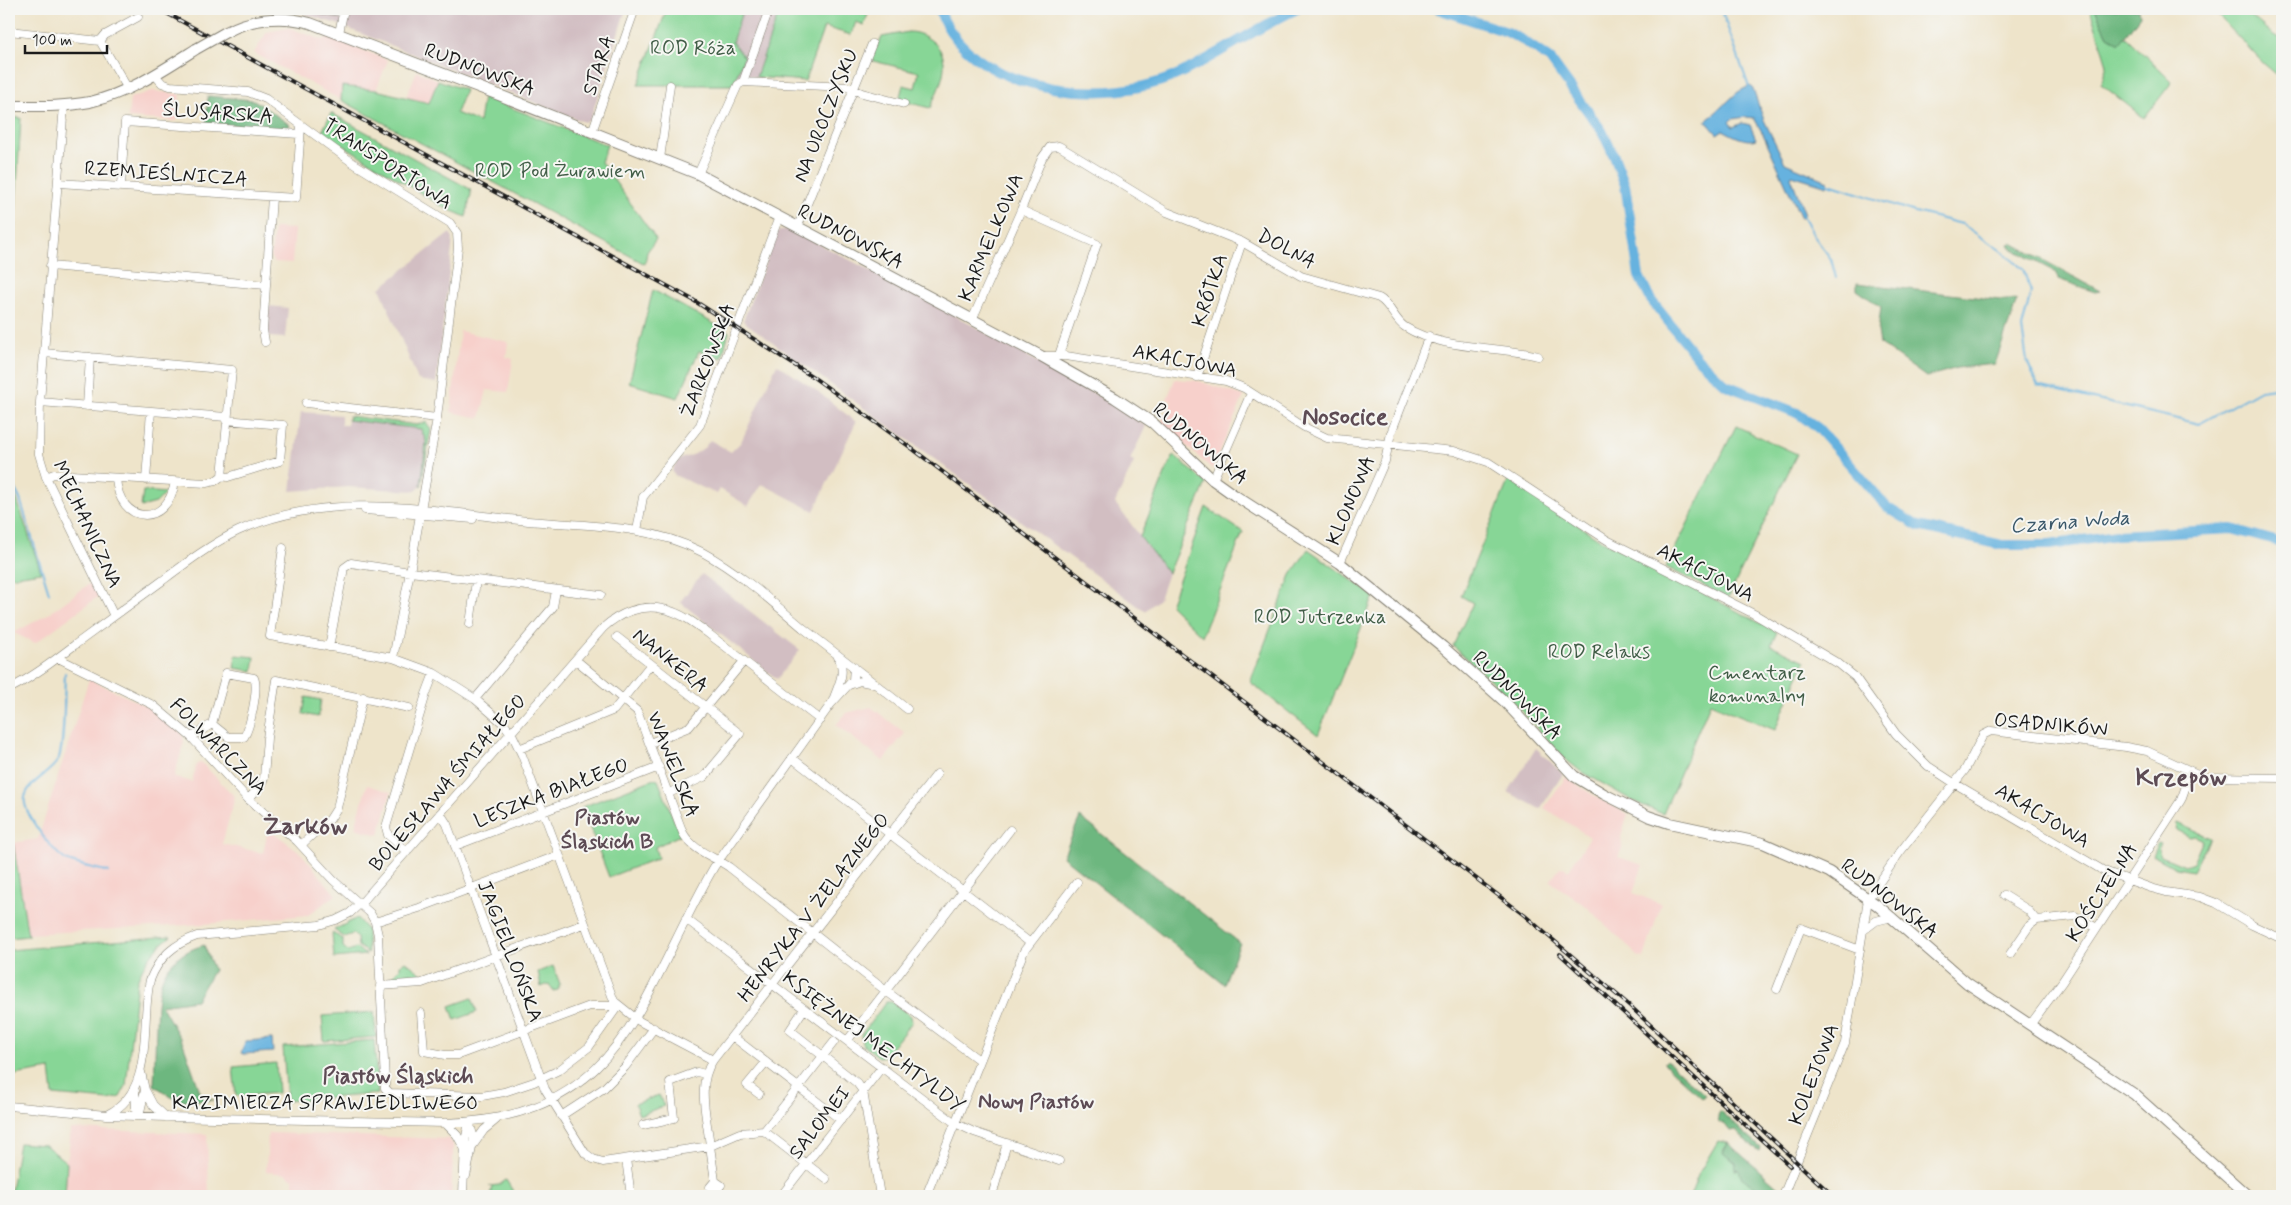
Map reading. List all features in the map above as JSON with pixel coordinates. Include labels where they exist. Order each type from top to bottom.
[{"type":"main road","name":"RUDNOWSKA","points":[[9,106],[64,105],[90,102],[128,89],[226,32],[249,22],[274,18],[298,20],[338,33],[698,174],[1040,356],[1148,420],[1213,480],[1340,563],[1443,647],[1505,702],[1568,770],[1585,783],[1627,806],[1665,822],[1738,836],[1780,850],[1828,872],[1892,917],[1967,983],[2141,1099],[2248,1196]]},
{"type":"street","points":[[312,9],[344,11],[338,33]]},
{"type":"street","name":"STARA","points":[[592,132],[635,9]]},
{"type":"street","points":[[743,82],[767,15]]},
{"type":"street","points":[[100,41],[105,35],[138,17]]},
{"type":"street","points":[[9,30],[100,41],[128,89]]},
{"type":"street","name":"NA UROCZYSKU","points":[[798,226],[872,44]]},
{"type":"street","name":"TRANSPORTOWA","points":[[155,75],[162,84],[170,86],[257,95],[266,99],[301,126],[391,188],[450,223],[458,234],[458,248],[437,418],[393,658]]},
{"type":"street","points":[[698,174],[738,85],[743,82],[842,86],[904,104]]},
{"type":"street","points":[[660,159],[670,85]]},
{"type":"street","name":"MECHANICZNA","points":[[64,105],[40,402],[39,454],[46,477],[114,616]]},
{"type":"street","name":"ŚLUSARSKA","points":[[121,186],[125,122],[299,134],[301,126]]},
{"type":"street","name":"RZEMIEŚLNICZA","points":[[58,183],[296,198],[299,134]]},
{"type":"street","name":"DOLNA","points":[[1038,167],[1046,150],[1059,146],[1158,208],[1242,242],[1301,276],[1379,298],[1388,305],[1404,326],[1429,336],[1462,344],[1538,356]]},
{"type":"street","name":"KARMELKOWA","points":[[972,320],[1038,167]]},
{"type":"street","name":"RZEMIEŚLNICZA","points":[[265,342],[263,330],[272,196]]},
{"type":"street","points":[[1021,210],[1097,244],[1059,355]]},
{"type":"street","name":"ŻARKOWSKA","points":[[637,530],[643,497],[700,425],[779,217]]},
{"type":"street","name":"KRÓTKA","points":[[1196,377],[1242,242]]},
{"type":"street","points":[[50,266],[266,285]]},
{"type":"street","name":"KLONOWA","points":[[1340,563],[1385,461],[1392,433],[1429,336]]},
{"type":"street","points":[[44,353],[232,370],[222,476]]},
{"type":"street","name":"AKACJOWA","points":[[1040,356],[1059,355],[1226,381],[1251,392],[1318,435],[1327,438],[1454,452],[1488,462],[1608,540],[1754,614],[1838,664],[1855,677],[1896,734],[1928,766],[1954,783],[2104,871],[2166,892],[2200,897],[2216,903],[2252,925],[2282,939]]},
{"type":"street","points":[[87,406],[90,357]]},
{"type":"street","points":[[1213,480],[1251,392]]},
{"type":"street","points":[[40,402],[283,424],[280,461],[228,477],[222,476],[215,481],[206,483],[175,482],[54,474],[46,477]]},
{"type":"street","points":[[306,403],[437,418]]},
{"type":"street","points":[[146,480],[151,411]]},
{"type":"street","points":[[116,478],[117,492],[123,505],[134,512],[144,514],[160,510],[168,503],[175,482]]},
{"type":"street","points":[[9,689],[58,658],[186,563],[238,531],[260,522],[296,512],[346,507],[383,513],[421,512],[470,519],[488,517],[637,530],[682,544],[722,565],[907,709]]},
{"type":"street","points":[[283,548],[270,636],[393,658],[434,673],[475,699],[510,732],[519,749],[611,995],[618,1006],[635,1018],[713,1060]]},
{"type":"street","points":[[330,647],[346,566],[355,562],[476,581],[601,595]]},
{"type":"street","points":[[470,624],[476,581]]},
{"type":"street","points":[[475,699],[553,608],[556,590]]},
{"type":"street","name":"BOLESŁAWA ŚMIAŁEGO","points":[[106,1115],[125,1104],[135,1088],[141,1070],[150,980],[155,966],[174,946],[184,940],[212,934],[297,928],[328,923],[350,914],[407,852],[510,732],[611,621],[635,610],[649,607],[663,609],[687,619],[820,720]]},
{"type":"street","name":"NANKERA","points":[[617,637],[740,734],[704,777],[669,794]]},
{"type":"street","points":[[836,653],[842,665],[842,679]]},
{"type":"street","name":"FOLWARCZNA","points":[[58,658],[153,705],[191,737],[248,799],[300,845],[333,880],[360,904],[375,922]]},
{"type":"street","name":"WAWELSKA","points":[[576,660],[637,711],[686,838],[705,855],[718,861],[886,991],[979,1060]]},
{"type":"street","points":[[650,743],[690,727],[744,661]]},
{"type":"street","points":[[519,749],[614,710],[651,664]]},
{"type":"street","name":"KAZIMIERZA SPRAWIEDLIWEGO","points":[[831,704],[842,679],[854,667]]},
{"type":"street","name":"KAZIMIERZA SPRAWIEDLIWEGO","points":[[9,1106],[27,1106],[106,1115],[445,1123],[469,1122],[522,1113],[551,1100],[579,1082],[606,1059],[635,1018],[718,861],[831,704],[849,685],[855,676],[854,667]]},
{"type":"street","points":[[191,737],[212,724],[226,673],[255,679],[249,727],[244,737],[231,738],[212,724]]},
{"type":"street","points":[[407,852],[387,833],[389,819],[420,711],[434,673]]},
{"type":"street","points":[[9,683],[33,675]]},
{"type":"street","points":[[248,799],[259,788],[264,778],[267,738],[276,680],[409,708]]},
{"type":"street","points":[[849,685],[864,681],[876,684]]},
{"type":"street","points":[[300,845],[330,819],[337,808],[363,697]]},
{"type":"street","name":"OSADNIKÓW","points":[[1868,899],[1883,876],[1964,770],[1980,738],[1986,732],[1991,731],[2147,751],[2204,777],[2282,778]]},
{"type":"street","points":[[792,758],[1029,942]]},
{"type":"street","name":"LESZKA BIAŁEGO","points":[[455,846],[659,767]]},
{"type":"street","name":"KOŚCIELNA","points":[[2030,1025],[2062,982],[2181,800],[2191,772]]},
{"type":"street","name":"HENRYKA V ŻELAZNEGO","points":[[705,1074],[713,1060],[773,986],[937,774]]},
{"type":"street","name":"JAGIELLOŃSKA","points":[[440,813],[455,846],[551,1100],[586,1153],[592,1159],[604,1162],[626,1158]]},
{"type":"street","points":[[847,1041],[1010,830]]},
{"type":"street","points":[[559,855],[375,922],[378,935],[385,1082],[390,1093],[482,1096],[517,1088],[542,1079],[574,1060],[588,1047],[618,1006]]},
{"type":"street","points":[[926,1196],[1017,966],[1029,942],[1076,882]]},
{"type":"street","points":[[2004,895],[2028,910],[2036,920]]},
{"type":"street","name":"KOLEJOWA","points":[[1783,1196],[1845,1042],[1868,899]]},
{"type":"street","points":[[2010,954],[2030,925],[2036,920],[2075,916],[2097,928]]},
{"type":"street","points":[[1864,930],[1876,921],[1892,917]]},
{"type":"street","name":"KSIĘŻNEJ MECHTYLDY","points":[[686,919],[955,1123],[1058,1162]]},
{"type":"street","points":[[380,986],[422,983],[584,924]]},
{"type":"street","points":[[1777,988],[1801,928],[1860,950]]},
{"type":"street","points":[[421,1013],[423,1048],[427,1053],[458,1055],[595,1005],[618,1006]]},
{"type":"street","points":[[804,1009],[790,1030],[856,1083],[863,1091],[880,1196]]},
{"type":"street","points":[[561,1116],[604,1088],[625,1067],[654,1028]]},
{"type":"street","points":[[732,1036],[841,1120]]},
{"type":"street","points":[[764,1131],[834,1042]]},
{"type":"street","points":[[759,1094],[747,1085],[766,1062]]},
{"type":"street","name":"SALOMEI","points":[[781,1196],[882,1068]]},
{"type":"street","name":"BOLESŁAWA ŚMIAŁEGO","points":[[141,1070],[145,1090],[153,1105],[166,1117]]},
{"type":"street","points":[[643,1125],[674,1118],[670,1082],[697,1072],[705,1074],[703,1088],[715,1181]]},
{"type":"street","name":"BOLESŁAWA ŚMIAŁEGO","points":[[135,1088],[136,1110],[139,1116]]},
{"type":"street","name":"BOLESŁAWA ŚMIAŁEGO","points":[[139,1116],[145,1090]]},
{"type":"street","name":"KAZIMIERZA SPRAWIEDLIWEGO","points":[[9,1101],[27,1106]]},
{"type":"street","points":[[473,1146],[484,1130],[498,1118]]},
{"type":"street","points":[[463,1196],[474,1134],[469,1122]]},
{"type":"street","points":[[465,1179],[464,1149],[469,1122]]},
{"type":"street","points":[[445,1123],[458,1134],[464,1149]]},
{"type":"street","points":[[631,1196],[626,1158],[710,1146],[740,1133],[764,1131],[826,1179]]},
{"type":"street","points":[[992,1196],[1007,1144]]},
{"type":"shaded area","points":[[273,9],[626,9],[590,120],[584,122],[337,24],[297,12]]},
{"type":"shaded area","points":[[743,9],[780,10],[756,77],[746,75],[735,78],[744,57],[731,42]]},
{"type":"shaded area","points":[[289,28],[323,40],[330,37],[388,60],[376,90],[342,86],[341,100],[254,53],[267,32]]},
{"type":"shaded area","points":[[417,71],[438,80],[429,103],[406,97]]},
{"type":"shaded area","points":[[152,91],[180,94],[177,121],[128,118],[130,98]]},
{"type":"shaded area","points":[[274,228],[295,229],[292,263],[274,262],[271,258]]},
{"type":"shaded area","points":[[789,228],[936,305],[1106,400],[1146,426],[1130,460],[1134,462],[1115,503],[1168,573],[1159,599],[1145,611],[743,321],[777,232]]},
{"type":"shaded area","points":[[450,233],[453,238],[436,383],[418,380],[380,288]]},
{"type":"shaded area","points":[[268,306],[288,308],[285,338],[269,337],[265,333]]},
{"type":"shaded area","points":[[460,331],[508,342],[506,357],[513,359],[508,392],[487,390],[480,418],[451,412]]},
{"type":"shaded area","points":[[777,364],[817,391],[856,422],[814,511],[762,484],[748,506],[720,489],[717,494],[674,475],[672,470],[678,460],[695,454],[705,447],[710,440],[731,452],[741,442]]},
{"type":"shaded area","points":[[1175,379],[1198,381],[1244,396],[1212,469],[1161,423],[1172,401],[1167,399]]},
{"type":"shaded area","points":[[301,412],[341,415],[341,425],[347,425],[349,416],[421,429],[426,441],[421,486],[416,491],[348,487],[291,491]]},
{"type":"shaded area","points":[[702,574],[800,650],[777,679],[680,602]]},
{"type":"shaded area","points":[[89,584],[94,584],[99,596],[35,643],[14,633],[50,613]]},
{"type":"shaded area","points":[[89,679],[146,706],[182,733],[184,742],[174,777],[192,782],[196,765],[201,762],[235,797],[222,844],[263,853],[269,825],[274,833],[300,852],[336,895],[308,915],[204,924],[28,934],[13,843],[38,839]]},
{"type":"shaded area","points":[[871,707],[905,733],[883,761],[836,725],[846,713]]},
{"type":"shaded area","points":[[1536,748],[1563,774],[1540,809],[1508,792]]},
{"type":"shaded area","points":[[1566,777],[1596,797],[1628,814],[1621,836],[1622,848],[1618,857],[1643,865],[1633,893],[1661,904],[1644,958],[1639,957],[1587,907],[1550,881],[1560,868],[1564,867],[1568,871],[1590,837],[1544,808]]},
{"type":"shaded area","points":[[367,785],[391,792],[379,835],[355,828]]},
{"type":"shaded area","points":[[71,1129],[207,1134],[209,1196],[65,1196],[66,1159]]},
{"type":"shaded area","points":[[268,1133],[449,1139],[453,1144],[451,1196],[294,1196],[293,1179],[286,1174],[266,1172]]},
{"type":"green space","name":"ROD Róża","points":[[667,9],[743,9],[732,42],[744,57],[733,85],[638,85]]},
{"type":"green space","name":"ROD Róża","points":[[780,9],[870,9],[864,25],[856,22],[851,35],[824,27],[805,81],[756,77]]},
{"type":"green space","points":[[2090,9],[2095,9],[2108,36],[2120,43],[2124,37],[2127,38],[2172,82],[2144,118],[2101,84],[2107,65]]},
{"type":"green space","points":[[2095,9],[2139,9],[2140,16],[2120,43],[2108,36]]},
{"type":"green space","points":[[2212,9],[2243,9],[2272,34],[2282,40],[2282,79],[2263,63]]},
{"type":"green space","points":[[908,32],[925,36],[940,49],[943,57],[944,65],[941,83],[930,108],[899,100],[903,85],[915,88],[919,72],[869,60],[882,37]]},
{"type":"green space","name":"ROD Pod Żurawiem","points":[[438,80],[465,90],[456,113],[479,122],[483,97],[607,145],[601,162],[656,239],[647,252],[645,264],[341,100],[342,86],[376,90],[429,103]]},
{"type":"green space","points":[[208,96],[254,100],[290,125],[287,129],[206,123]]},
{"type":"green space","points":[[331,113],[470,189],[471,194],[466,217],[445,208],[322,132]]},
{"type":"green space","points":[[9,117],[21,118],[9,324]]},
{"type":"green space","points":[[2012,243],[2100,291],[2095,292],[2058,279],[2057,273],[2012,249],[2009,244]]},
{"type":"green space","points":[[1857,283],[2000,300],[2017,300],[1995,364],[1957,368],[1926,377],[1880,344],[1878,331],[1881,307],[1857,290]]},
{"type":"green space","points":[[653,290],[729,332],[722,358],[699,351],[678,398],[629,383]]},
{"type":"green space","points":[[349,416],[417,425],[426,422],[431,429],[421,486],[426,441],[421,429],[348,420]]},
{"type":"green space","points":[[1736,426],[1797,454],[1728,598],[1666,567]]},
{"type":"green space","points":[[1174,455],[1206,483],[1168,573],[1140,537]]},
{"type":"green space","name":"ROD Relaks","points":[[1509,479],[1599,539],[1777,632],[1771,645],[1805,661],[1775,730],[1710,703],[1663,814],[1633,801],[1579,770],[1564,758],[1507,695],[1453,646],[1473,603],[1461,596]]},
{"type":"green space","points":[[9,483],[17,500],[41,572],[9,577]]},
{"type":"green space","points":[[143,491],[166,493],[156,503],[141,507]]},
{"type":"green space","points":[[1206,507],[1243,532],[1202,636],[1170,605]]},
{"type":"green space","name":"ROD Jutrzenka","points":[[1308,549],[1374,596],[1318,735],[1250,682],[1291,575]]},
{"type":"green space","points":[[236,655],[255,657],[253,671],[234,668]]},
{"type":"green space","points":[[306,697],[321,700],[318,717],[303,714]]},
{"type":"green space","points":[[654,779],[658,780],[680,835],[655,847],[658,858],[609,877],[582,807]]},
{"type":"green space","points":[[9,817],[28,936],[9,938]]},
{"type":"green space","points":[[1080,817],[1240,943],[1224,984],[1063,857]]},
{"type":"green space","points":[[2177,823],[2210,838],[2193,871],[2176,868],[2152,855],[2158,843],[2161,844],[2158,850],[2161,856],[2185,866],[2193,863],[2203,840],[2195,836],[2190,837],[2176,830]]},
{"type":"green space","points":[[357,918],[367,930],[368,953],[358,946],[357,938],[353,934],[344,937],[334,930]]},
{"type":"green space","points":[[332,933],[343,939],[343,947],[348,951],[356,948],[366,955],[334,958]]},
{"type":"green space","points":[[171,936],[151,956],[137,981],[126,1086],[120,1097],[109,1100],[53,1095],[50,1069],[9,1076],[9,950]]},
{"type":"green space","points":[[204,945],[214,970],[196,1000],[161,1005],[183,1043],[202,1097],[214,1100],[177,1101],[154,1085],[160,986],[164,975],[178,958]]},
{"type":"green space","points":[[405,961],[423,976],[392,979],[392,976]]},
{"type":"green space","points":[[553,966],[560,984],[558,990],[553,991],[549,984],[541,987],[538,972]]},
{"type":"green space","points":[[472,998],[477,1012],[455,1020],[450,1006]]},
{"type":"green space","points":[[886,1002],[892,1002],[911,1016],[912,1022],[885,1056],[879,1057],[862,1044],[861,1035]]},
{"type":"green space","points":[[374,1012],[376,1037],[324,1041],[322,1016]]},
{"type":"green space","points":[[374,1040],[378,1094],[287,1101],[283,1047]]},
{"type":"green space","points":[[1667,1060],[1705,1095],[1702,1098],[1664,1063]]},
{"type":"green space","points":[[276,1063],[278,1093],[236,1096],[233,1067]]},
{"type":"green space","points":[[659,1095],[664,1106],[639,1115],[635,1104]]},
{"type":"green space","points":[[1720,1111],[1761,1148],[1760,1151],[1749,1144],[1736,1130],[1730,1131],[1723,1122],[1719,1123],[1718,1116]]},
{"type":"green space","points":[[1718,1141],[1728,1143],[1723,1151],[1736,1163],[1735,1170],[1739,1169],[1774,1189],[1777,1186],[1780,1188],[1779,1196],[1690,1196],[1699,1173]]},
{"type":"green space","points":[[19,1143],[45,1145],[67,1163],[65,1196],[10,1196]]},
{"type":"green space","points":[[1728,1143],[1777,1186],[1774,1189],[1762,1191],[1741,1177],[1739,1169],[1735,1170],[1736,1163],[1723,1153]]},
{"type":"green space","points":[[506,1180],[516,1196],[490,1196],[492,1187],[489,1186],[499,1185]]},
{"type":"water","points":[[1749,86],[1752,87],[1764,120],[1785,163],[1828,181],[1827,186],[1792,175],[1791,177],[1805,214],[1801,218],[1754,118],[1732,119],[1729,122],[1733,127],[1742,123],[1750,125],[1756,139],[1752,140],[1739,138],[1723,130],[1717,134],[1706,121],[1738,92]]},
{"type":"water","points":[[272,1039],[273,1052],[241,1053],[246,1041]]},
{"type":"waterway","name":"Czarna Woda","points":[[939,9],[944,21],[958,41],[977,59],[999,72],[1053,88],[1096,92],[1140,87],[1181,73],[1297,9]]},
{"type":"waterway","name":"Czarna Woda","points":[[1438,9],[1507,32],[1550,59],[1602,131],[1614,156],[1625,185],[1639,276],[1651,300],[1699,360],[1726,385],[1797,413],[1818,428],[1888,508],[1918,526],[2002,545],[2050,545],[2117,535],[2232,529],[2282,543]]},
{"type":"waterway","points":[[1721,9],[1749,87]]},
{"type":"waterway","points":[[1826,183],[1915,212],[1962,224],[2003,252],[2023,269],[2031,292],[2022,328],[2027,361],[2038,386],[2199,424],[2260,390],[2282,387]]},
{"type":"waterway","points":[[1803,215],[1814,236],[1831,259],[1836,278]]},
{"type":"waterway","points":[[9,478],[20,499],[49,593]]},
{"type":"waterway","points":[[65,673],[63,731],[58,760],[27,791],[25,804],[33,822],[55,851],[62,857],[73,863],[109,872]]},
{"type":"railway","points":[[159,9],[693,300],[813,377],[914,450],[1524,915],[1630,1006],[1833,1196]]},
{"type":"railway","points":[[193,9],[223,9]]},
{"type":"railway","points":[[1560,954],[1790,1166]]},
{"type":"district","name":"Nosocice","points":[[1345,415]]},
{"type":"district","name":"Krzepów","points":[[2181,776]]},
{"type":"district","name":"Żarków","points":[[305,825]]},
{"type":"district","name":"Piastów Śląskich B","points":[[607,829]]},
{"type":"district","name":"Piastów Śląskich","points":[[398,1075]]},
{"type":"district","name":"Nowy Piastów","points":[[1036,1101]]},
{"type":"park label","name":"Cmentarz komunalny","points":[[1757,684]]}]
